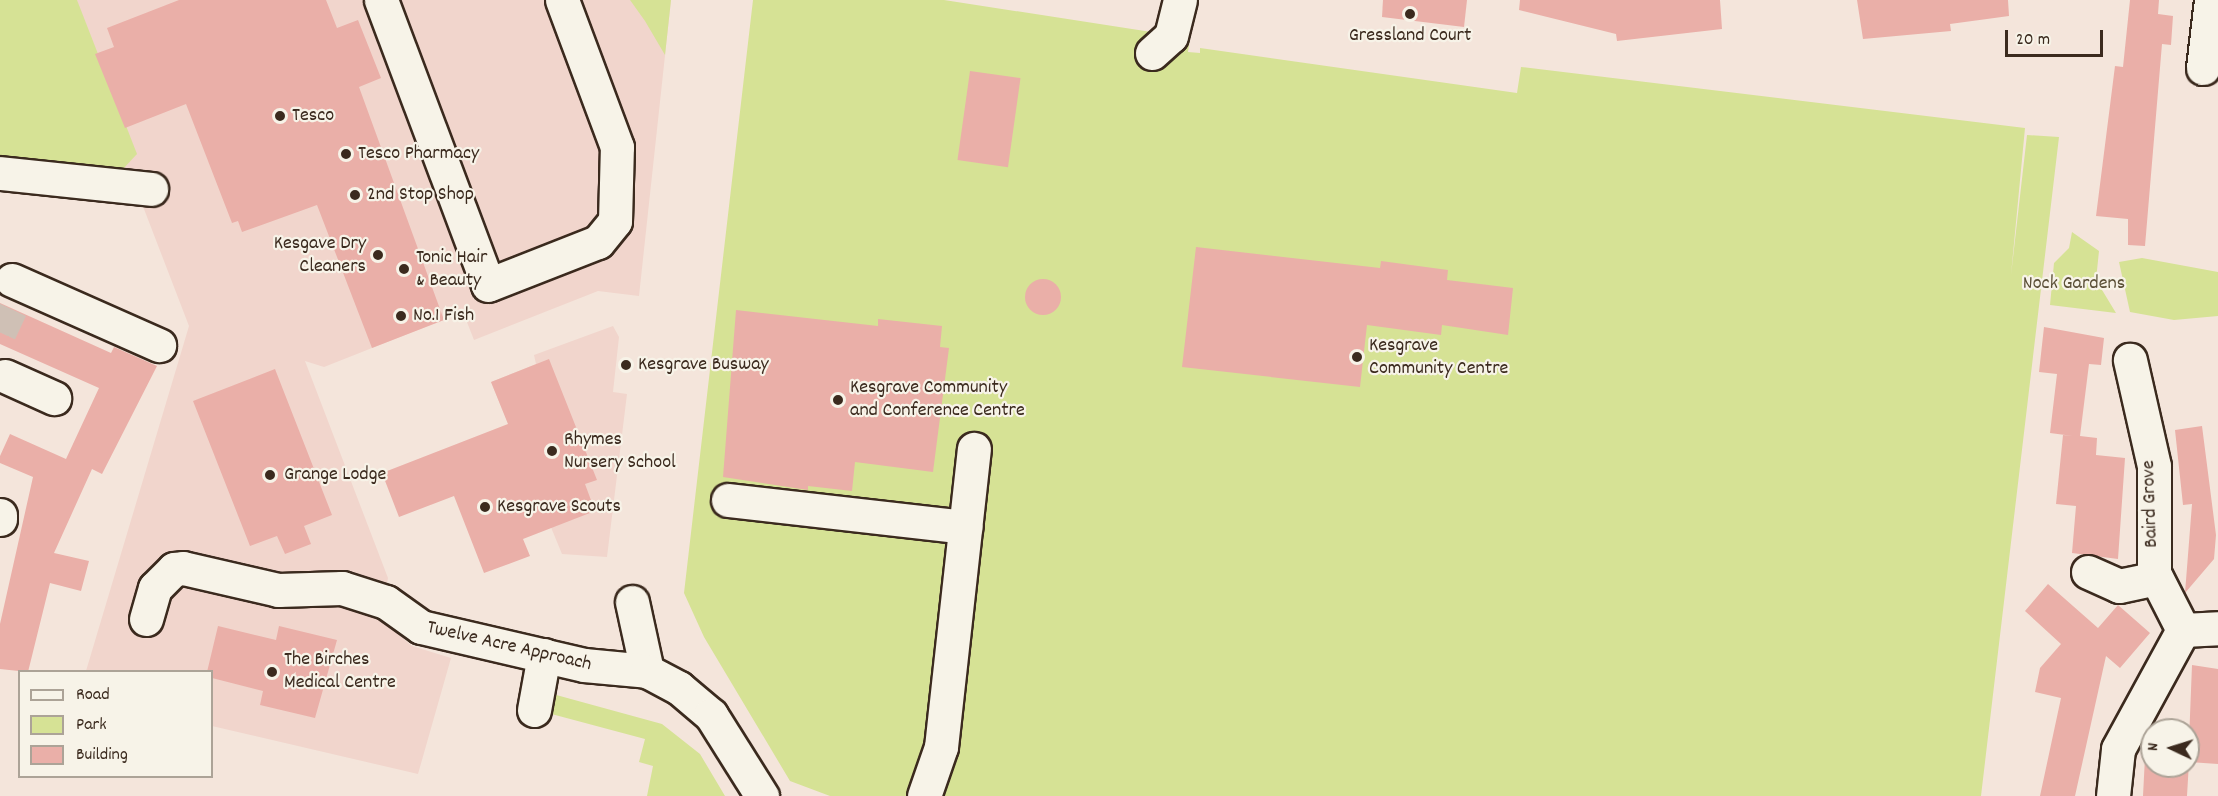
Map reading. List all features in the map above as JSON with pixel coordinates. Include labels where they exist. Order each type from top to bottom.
[{"type":"street","points":[[381,0],[488,285],[598,242],[615,221],[617,147],[562,0]]},
{"type":"street","points":[[2203,68],[2211,0]]},
{"type":"street","points":[[1152,53],[1171,36],[1176,12]]},
{"type":"street","points":[[0,173],[151,189]]},
{"type":"street","points":[[15,290],[159,345]]},
{"type":"street","name":"Baird Grove","points":[[2130,360],[2154,466],[2156,578],[2183,630]]},
{"type":"street","points":[[2,379],[54,399]]},
{"type":"street","points":[[924,796],[941,747],[974,449]]},
{"type":"street","points":[[728,500],[965,528]]},
{"type":"street","name":"Twelve Acre Approach","points":[[146,619],[155,588],[174,569],[279,590],[342,588],[386,602],[404,631],[421,627],[544,655],[647,672],[679,688],[711,715],[762,796]]},
{"type":"street","points":[[2088,572],[2119,586],[2156,578]]},
{"type":"street","points":[[633,602],[647,672]]},
{"type":"street","points":[[2113,796],[2118,749],[2183,630],[2218,628]]},
{"type":"street","points":[[534,710],[544,655]]},
{"type":"shaded area","points":[[0,0],[671,0],[639,296],[598,291],[474,340],[463,312],[324,367],[305,361],[388,578],[380,619],[412,646],[451,658],[418,774],[213,726],[213,670],[86,670],[189,326],[129,170],[0,156]]},
{"type":"shaded area","points":[[613,326],[619,337],[613,392],[627,394],[607,557],[562,554],[491,382],[536,364],[534,355]]},
{"type":"green space","points":[[0,0],[77,0],[137,154],[123,169],[0,156]]},
{"type":"green space","points":[[630,0],[671,0],[665,55],[645,21]]},
{"type":"green space","name":"Kesgrave Community Centre","points":[[753,0],[944,0],[1190,38],[1188,52],[1200,53],[1200,48],[1517,93],[1521,67],[2025,128],[2011,275],[2027,135],[2059,137],[1981,796],[830,796],[790,781],[704,637],[684,593]]},
{"type":"green space","name":"Nock Gardens","points":[[2072,232],[2099,251],[2096,280],[2116,313],[2050,305],[2054,263],[2069,248]]},
{"type":"green space","points":[[2142,258],[2218,272],[2218,316],[2174,320],[2130,312],[2119,262]]},
{"type":"green space","points":[[549,693],[662,724],[700,754],[725,796],[647,796],[653,766],[639,762],[645,739],[544,712]]},
{"type":"building","name":"Tesco","points":[[179,0],[326,0],[337,28],[358,20],[381,78],[359,87],[444,320],[372,348],[317,205],[242,232],[238,221],[232,223],[186,104],[125,128],[95,54],[114,47],[107,28]]},
{"type":"building","name":"Gressland Court","points":[[1383,0],[1467,0],[1464,27],[1382,17]]},
{"type":"building","points":[[1520,0],[1720,0],[1722,29],[1617,41],[1616,34],[1519,10]]},
{"type":"building","points":[[1857,0],[2008,0],[2009,16],[1950,24],[1951,31],[1863,39]]},
{"type":"building","points":[[2130,0],[2159,0],[2158,14],[2173,16],[2171,45],[2162,44],[2145,246],[2128,245],[2128,219],[2096,216],[2115,66],[2123,67]]},
{"type":"building","points":[[970,71],[1021,78],[1008,167],[957,160]]},
{"type":"building","points":[[1196,247],[1380,268],[1381,261],[1448,270],[1447,280],[1513,288],[1508,335],[1442,325],[1441,335],[1367,325],[1360,387],[1182,367]]},
{"type":"building","points":[[1043,279],[1056,284],[1061,297],[1056,310],[1043,315],[1030,310],[1025,297],[1030,284]]},
{"type":"building","points":[[0,303],[111,353],[114,347],[157,366],[102,474],[92,469],[54,553],[89,561],[81,591],[50,583],[28,670],[18,671],[0,669],[0,624],[33,477],[0,463],[0,456],[10,434],[66,459],[99,388],[0,344]]},
{"type":"building","name":"Kesgrave Community and Conference Centre","points":[[736,310],[878,326],[878,319],[942,326],[940,347],[949,348],[933,472],[855,462],[852,491],[808,486],[808,490],[723,477]]},
{"type":"building","points":[[2044,327],[2104,338],[2101,365],[2089,364],[2080,436],[2097,438],[2096,455],[2125,458],[2118,559],[2072,553],[2076,506],[2056,504],[2063,435],[2073,436],[2050,433],[2057,374],[2039,372]]},
{"type":"building","points":[[549,359],[597,480],[585,484],[595,511],[523,539],[530,556],[484,573],[454,496],[399,517],[382,473],[508,424],[491,382]]},
{"type":"building","name":"Grange Lodge","points":[[275,369],[332,515],[304,526],[311,544],[285,554],[277,536],[250,546],[193,401]]},
{"type":"building","points":[[2202,426],[2216,535],[2214,559],[2185,593],[2192,504],[2183,505],[2175,430]]},
{"type":"building","points":[[2048,584],[2098,628],[2118,605],[2150,633],[2120,668],[2106,656],[2075,796],[2040,796],[2061,698],[2035,692],[2040,668],[2061,644],[2025,611]]},
{"type":"building","name":"The Birches Medical Centre","points":[[218,626],[276,640],[279,626],[337,640],[315,718],[260,705],[263,691],[213,678],[213,670],[207,670]]},
{"type":"building","points":[[2192,665],[2218,669],[2218,764],[2200,763],[2200,718],[2190,718]]},
{"type":"building","points":[[2144,778],[2188,778],[2187,796],[2143,796]]},
{"type":"tunnel","points":[[0,332],[11,308]]},
{"type":"place","name":"Gressland Court","points":[[1410,14]]},
{"type":"place","name":"Tesco","points":[[280,116]]},
{"type":"place","name":"Tesco Pharmacy","points":[[346,154]]},
{"type":"place","name":"2nd Stop Shop","points":[[355,195]]},
{"type":"place","name":"Kesgave Dry Cleaners","points":[[378,255]]},
{"type":"place","name":"Tonic Hair & Beauty","points":[[404,269]]},
{"type":"place","name":"No.1 Fish","points":[[401,316]]},
{"type":"place","name":"Kesgrave Community Centre","points":[[1357,357]]},
{"type":"place","name":"Kesgrave Busway","points":[[626,365]]},
{"type":"place","name":"Kesgrave Community and Conference Centre","points":[[838,400]]},
{"type":"place","name":"Rhymes Nursery School","points":[[552,451]]},
{"type":"place","name":"Grange Lodge","points":[[270,475]]},
{"type":"place","name":"Kesgrave Scouts","points":[[485,507]]},
{"type":"place","name":"The Birches Medical Centre","points":[[272,672]]}]
